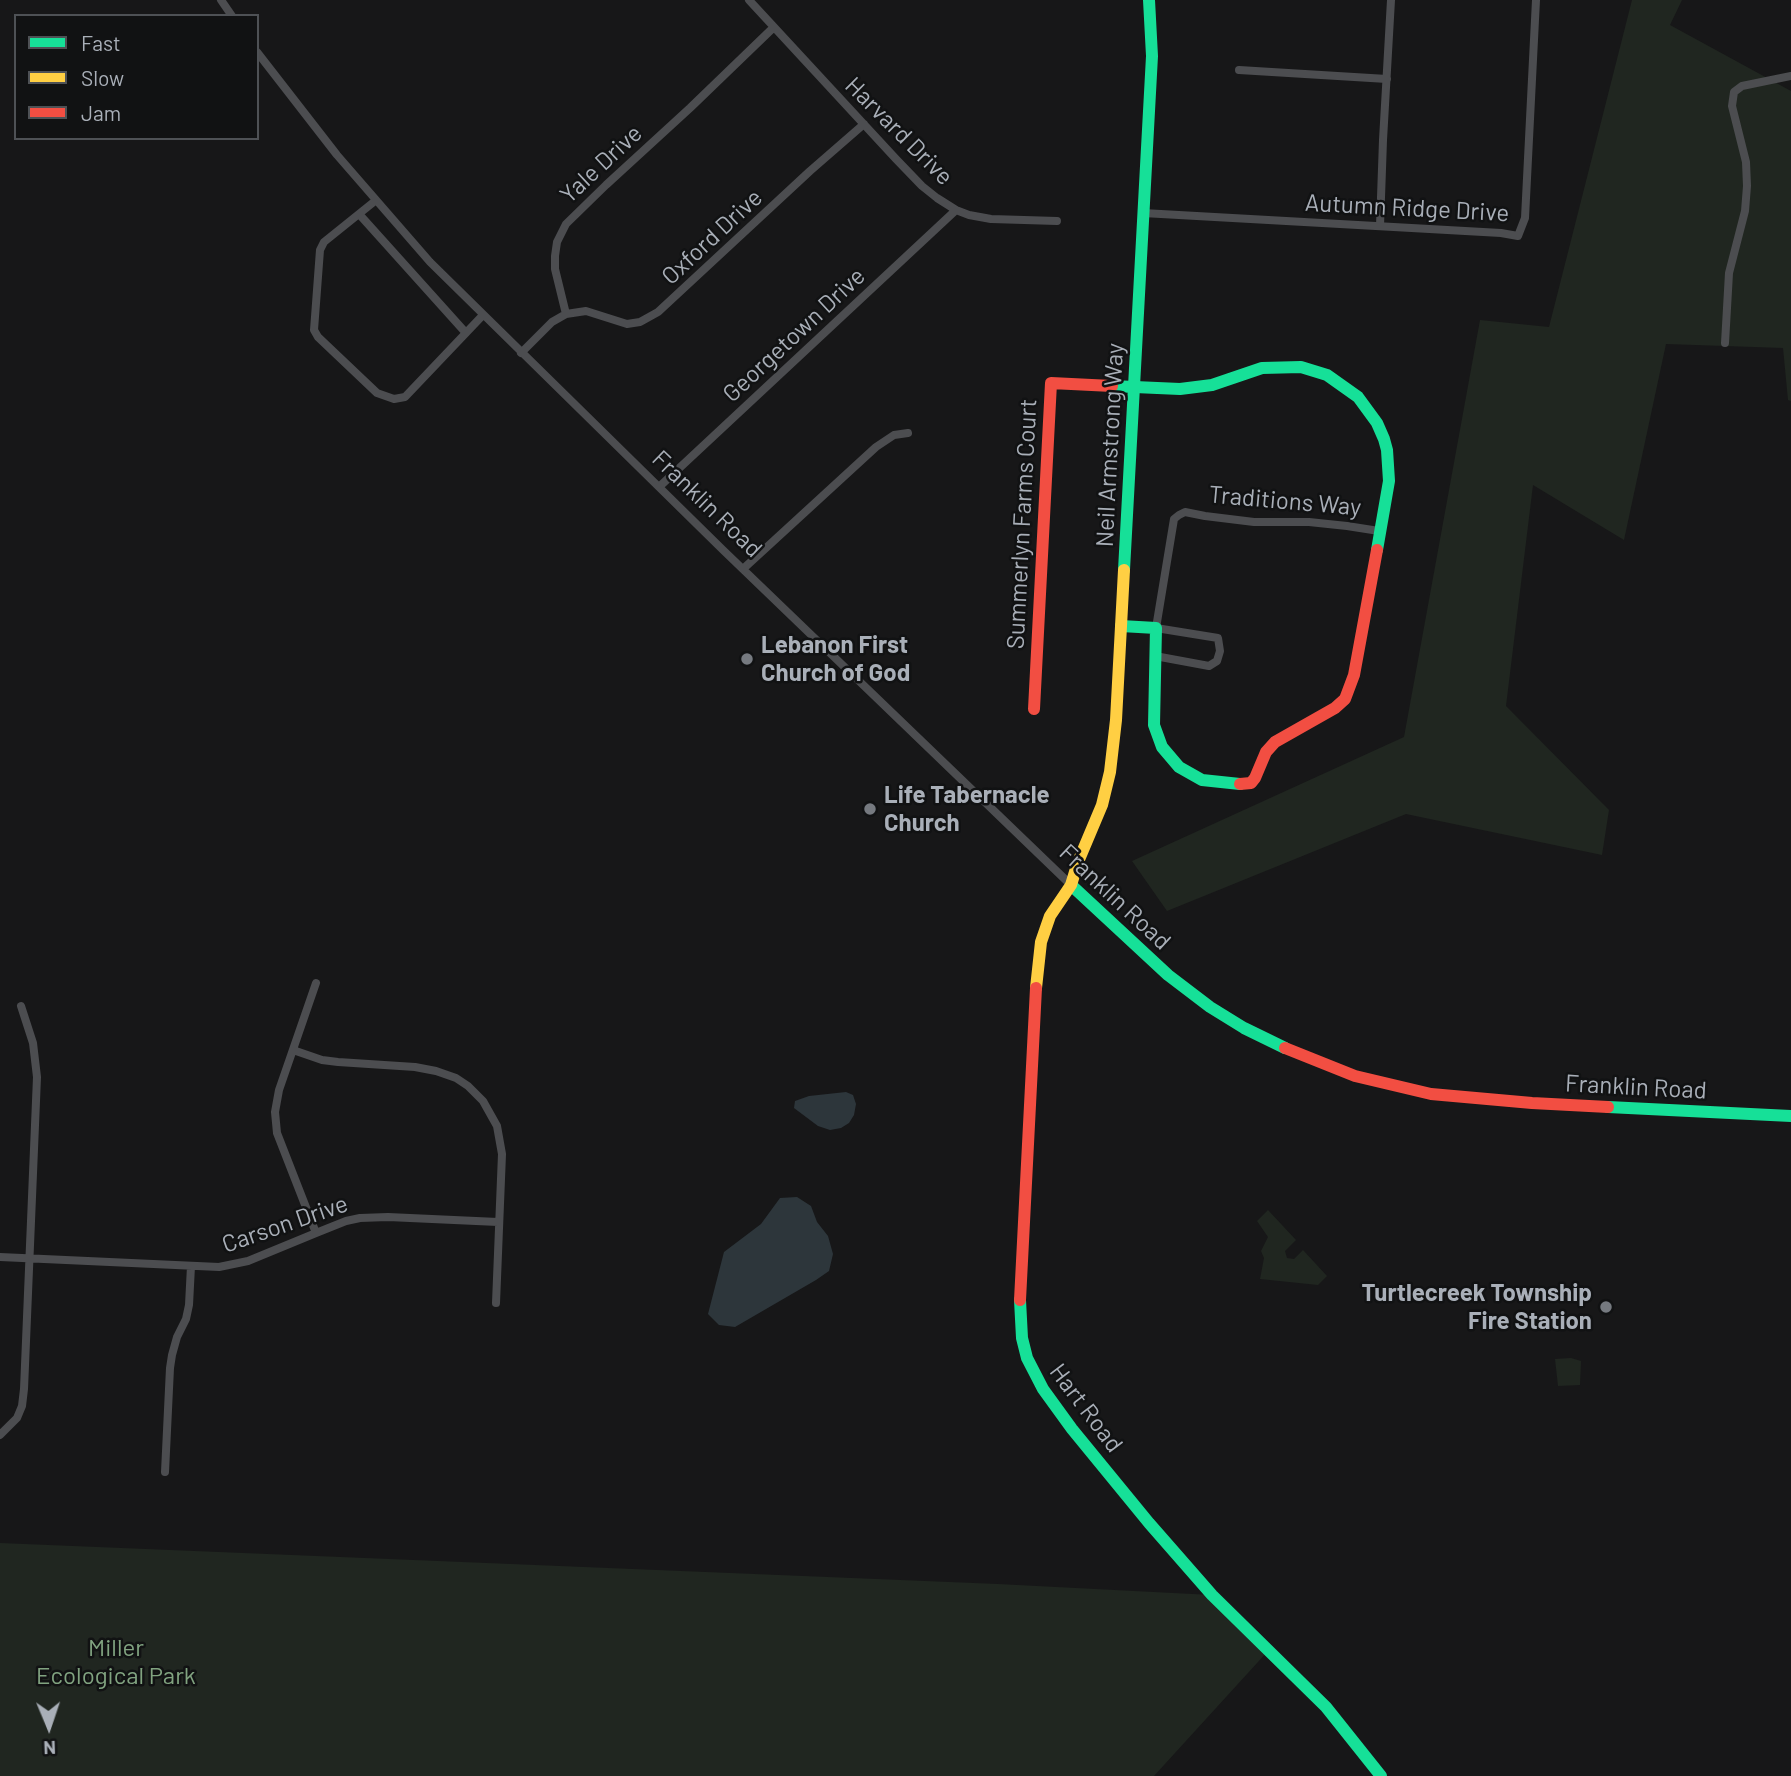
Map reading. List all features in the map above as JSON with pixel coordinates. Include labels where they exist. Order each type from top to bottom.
[{"type":"street","name":"Harvard Drive","points":[[749,0],[922,186],[937,198],[969,215],[991,219],[1057,221]]},
{"type":"street","name":"Neil Armstrong Way","points":[[1070,885],[1102,805],[1110,772],[1116,720],[1152,55],[1149,0]]},
{"type":"street","points":[[1380,226],[1391,0]]},
{"type":"street","name":"Autumn Ridge Drive","points":[[1143,213],[1518,236],[1525,218],[1536,0]]},
{"type":"street","name":"Yale Drive","points":[[566,314],[555,269],[559,236],[566,224],[774,27]]},
{"type":"street","name":"Franklin Road","points":[[259,55],[375,201],[430,262],[1070,885],[1168,975],[1210,1007],[1244,1028],[1289,1050],[1355,1076],[1431,1094],[1532,1103],[1791,1116]]},
{"type":"street","points":[[1239,70],[1387,79]]},
{"type":"street","points":[[1725,343],[1729,274],[1745,211],[1747,186],[1745,162],[1732,106],[1734,92],[1742,86],[1791,76]]},
{"type":"street","name":"Oxford Drive","points":[[566,314],[586,311],[627,324],[647,320],[664,308],[864,124]]},
{"type":"street","points":[[375,201],[324,242],[320,250],[314,330],[318,337],[377,393],[394,399],[405,397],[483,315]]},
{"type":"street","name":"Georgetown Drive","points":[[659,487],[956,210]]},
{"type":"street","points":[[359,214],[466,333]]},
{"type":"street","points":[[521,353],[552,322],[566,314]]},
{"type":"street","name":"Traditions Way","points":[[1134,388],[1198,387],[1230,380],[1262,368],[1301,367],[1327,376],[1358,397],[1377,423],[1387,450],[1389,481],[1354,675],[1345,699],[1335,708],[1275,742],[1266,752],[1251,783],[1245,785],[1202,780],[1179,766],[1162,747],[1154,725],[1156,628],[1174,519],[1185,512],[1254,522],[1309,522],[1379,531]]},
{"type":"street","name":"Summerlyn Farms Court","points":[[1034,709],[1051,383],[1134,388]]},
{"type":"street","points":[[743,569],[876,447],[894,435],[908,433]]},
{"type":"street","points":[[1121,626],[1156,628],[1218,638],[1220,651],[1217,661],[1209,666],[1155,656]]},
{"type":"street","name":"Hart Road","points":[[1070,885],[1053,910],[1045,929],[1037,970],[1020,1296],[1021,1324],[1027,1358],[1043,1389],[1156,1531],[1212,1595],[1325,1707],[1381,1776]]},
{"type":"street","points":[[316,983],[275,1111],[276,1126],[286,1159],[316,1233]]},
{"type":"street","points":[[0,1435],[17,1418],[22,1406],[25,1375],[37,1077],[33,1043],[21,1006]]},
{"type":"street","points":[[293,1049],[322,1060],[436,1071],[456,1078],[483,1101],[491,1113],[502,1154],[496,1303]]},
{"type":"street","name":"Carson Drive","points":[[0,1257],[219,1267],[248,1261],[346,1221],[367,1217],[498,1222]]},
{"type":"street","points":[[165,1472],[170,1368],[174,1346],[189,1305],[191,1266]]},
{"type":"green space","points":[[1632,0],[1682,0],[1670,25],[1791,91],[1791,401],[1788,400],[1783,348],[1666,344],[1624,540],[1533,485],[1506,706],[1609,810],[1602,855],[1406,814],[1167,911],[1132,861],[1404,737],[1480,320],[1549,327]]},
{"type":"green space","points":[[1268,1210],[1296,1240],[1285,1251],[1287,1258],[1294,1259],[1303,1250],[1327,1276],[1318,1285],[1260,1279],[1264,1258],[1261,1251],[1268,1237],[1257,1221]]},
{"type":"green space","points":[[1571,1358],[1581,1361],[1580,1385],[1558,1386],[1555,1359]]},
{"type":"green space","name":"Miller Ecological Park","points":[[0,1543],[1212,1595],[1268,1651],[1154,1776],[0,1776]]},
{"type":"shaded area","points":[[846,1092],[853,1095],[856,1104],[849,1123],[841,1128],[830,1130],[818,1126],[794,1108],[795,1101],[809,1096]]},
{"type":"shaded area","points":[[797,1197],[811,1206],[817,1222],[828,1236],[833,1254],[829,1271],[735,1327],[719,1325],[708,1314],[724,1252],[761,1224],[780,1198]]},
{"type":"traffic: fast","points":[[1124,570],[1152,56],[1149,0]]},
{"type":"traffic: fast","points":[[1112,386],[1180,389],[1212,385],[1262,368],[1301,367],[1327,375],[1358,397],[1377,423],[1384,439],[1389,481],[1377,550]]},
{"type":"traffic: fast","points":[[1121,626],[1156,628],[1154,725],[1162,747],[1179,767],[1202,780],[1240,784]]},
{"type":"traffic: fast","points":[[1071,885],[1168,975],[1210,1007],[1244,1028],[1285,1048]]},
{"type":"traffic: fast","points":[[1608,1107],[1791,1116]]},
{"type":"traffic: fast","points":[[1020,1300],[1022,1338],[1027,1358],[1043,1389],[1072,1429],[1212,1595],[1326,1707],[1381,1776]]},
{"type":"traffic: slow","points":[[1036,988],[1041,942],[1050,916],[1071,885],[1102,805],[1110,772],[1116,720],[1124,570]]},
{"type":"traffic: jam","points":[[1034,709],[1051,383],[1112,386]]},
{"type":"traffic: jam","points":[[1240,784],[1251,783],[1266,752],[1275,742],[1335,708],[1345,699],[1354,675],[1377,550]]},
{"type":"traffic: jam","points":[[1020,1300],[1036,988]]},
{"type":"traffic: jam","points":[[1285,1048],[1355,1076],[1431,1094],[1608,1107]]},
{"type":"place","name":"Lebanon First Church of God","points":[[747,659]]},
{"type":"place","name":"Life Tabernacle Church","points":[[870,809]]},
{"type":"place","name":"Turtlecreek Township Fire Station","points":[[1606,1307]]}]
